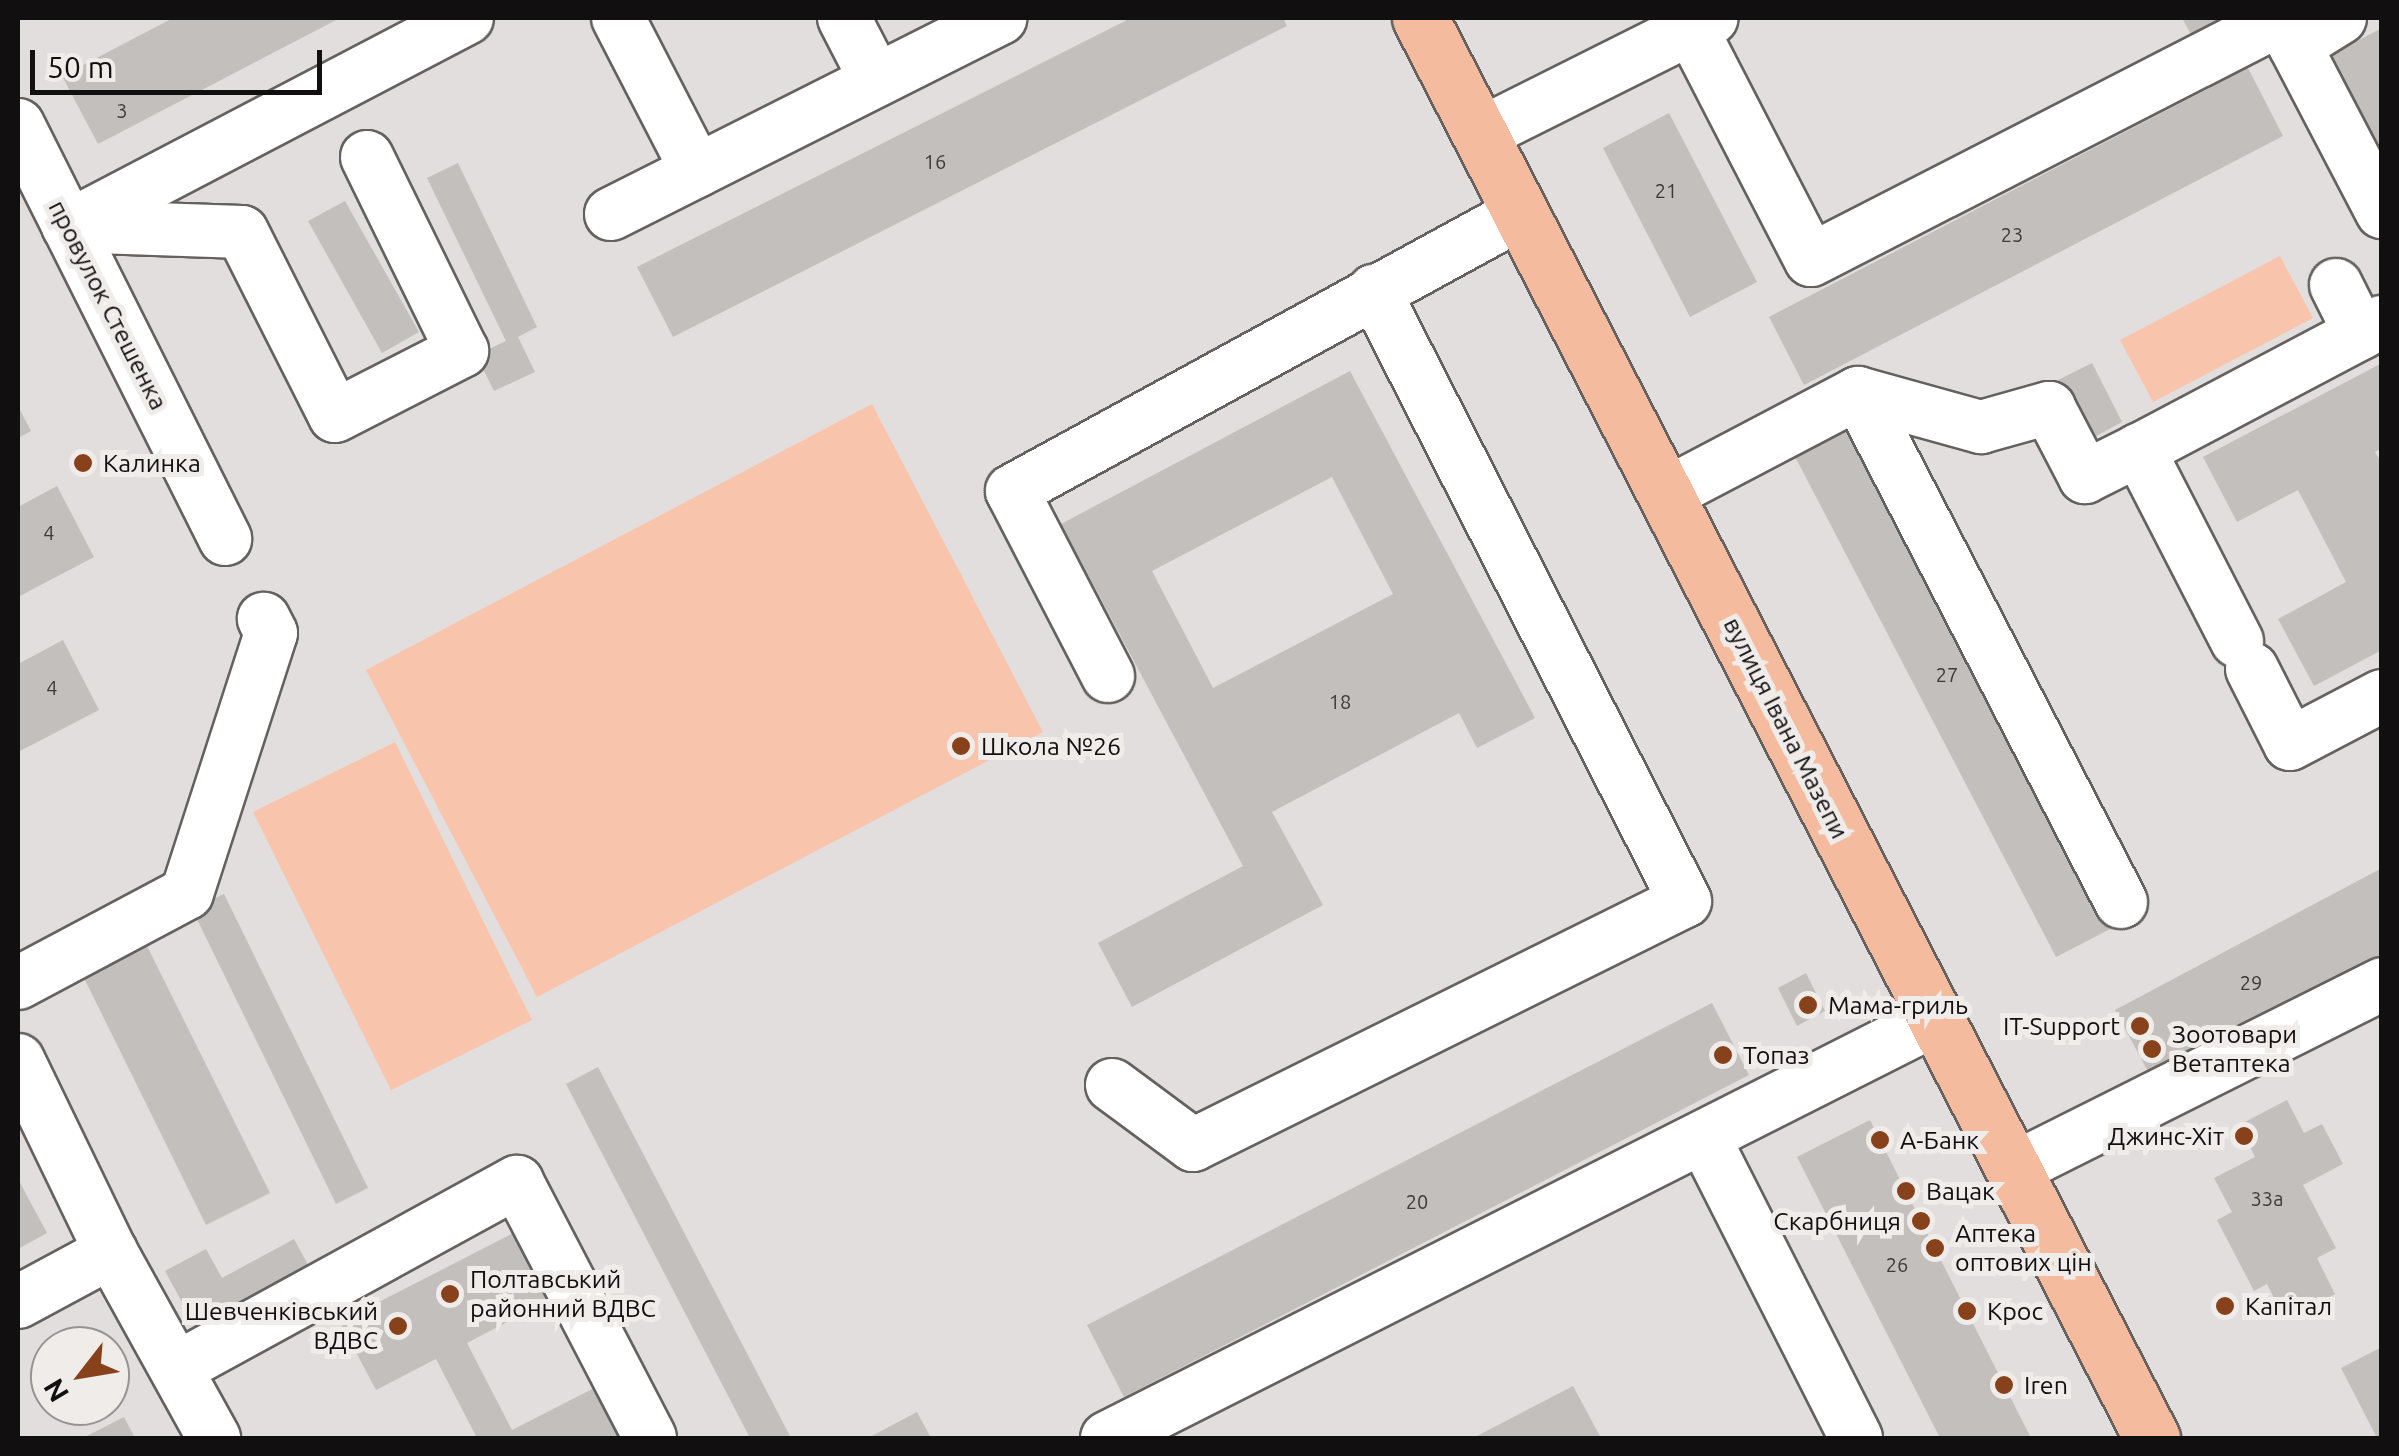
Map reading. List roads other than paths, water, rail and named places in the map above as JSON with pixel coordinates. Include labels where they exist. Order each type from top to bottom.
[{"type":"main road","name":"вулиця Івана Мазепи","points":[[1420,18],[2152,1438]]},
{"type":"street","points":[[68,226],[467,18]]},
{"type":"street","points":[[618,18],[697,171]]},
{"type":"street","points":[[844,18],[876,80]]},
{"type":"street","points":[[610,214],[1000,18]]},
{"type":"street","points":[[2295,46],[2340,18]]},
{"type":"street","points":[[1480,134],[1702,23],[1811,260],[2282,20],[2382,212]]},
{"type":"street","name":"провулок Стешенка","points":[[18,125],[225,539]]},
{"type":"street","points":[[68,226],[242,232],[335,416],[462,351],[367,157]]},
{"type":"street","points":[[1108,676],[1012,491],[1521,214]]},
{"type":"street","points":[[1666,494],[1858,394],[1981,427],[2049,408],[2086,477],[2371,327],[2336,286]]},
{"type":"street","points":[[1112,1085],[1193,1146],[1685,901],[1374,291]]},
{"type":"street","points":[[1858,394],[2121,902]]},
{"type":"street","points":[[2139,450],[2290,744],[2382,696]]},
{"type":"street","points":[[18,983],[187,893],[271,633],[264,619]]},
{"type":"street","points":[[2013,1168],[2382,984]]},
{"type":"street","points":[[1107,1438],[1936,1019]]},
{"type":"street","points":[[18,1060],[111,1252],[214,1438]]},
{"type":"street","points":[[1704,1138],[1856,1438]]},
{"type":"street","points":[[177,1368],[516,1182],[650,1438]]},
{"type":"street","points":[[18,1302],[111,1252]]},
{"type":"place","name":"Калинка","points":[[83,463]]},
{"type":"place","name":"Школа №26","points":[[961,746]]},
{"type":"place","name":"Мама-гриль","points":[[1808,1005]]},
{"type":"place","name":"IT-Support","points":[[2140,1026]]},
{"type":"place","name":"Зоотовари Ветаптека","points":[[2152,1049]]},
{"type":"place","name":"Топаз","points":[[1723,1055]]},
{"type":"place","name":"Джинс-Хіт","points":[[2244,1136]]},
{"type":"place","name":"А-Банк","points":[[1880,1140]]},
{"type":"place","name":"Вацак","points":[[1906,1191]]},
{"type":"place","name":"Скарбниця","points":[[1921,1221]]},
{"type":"place","name":"Аптека оптових цін","points":[[1935,1248]]},
{"type":"place","name":"Полтавський районний ВДВС","points":[[450,1294]]},
{"type":"place","name":"Капітал","points":[[2225,1306]]},
{"type":"place","name":"Крос","points":[[1967,1311]]},
{"type":"place","name":"Шевченківський ВДВС","points":[[398,1326]]},
{"type":"place","name":"Iren","points":[[2004,1385]]}]
